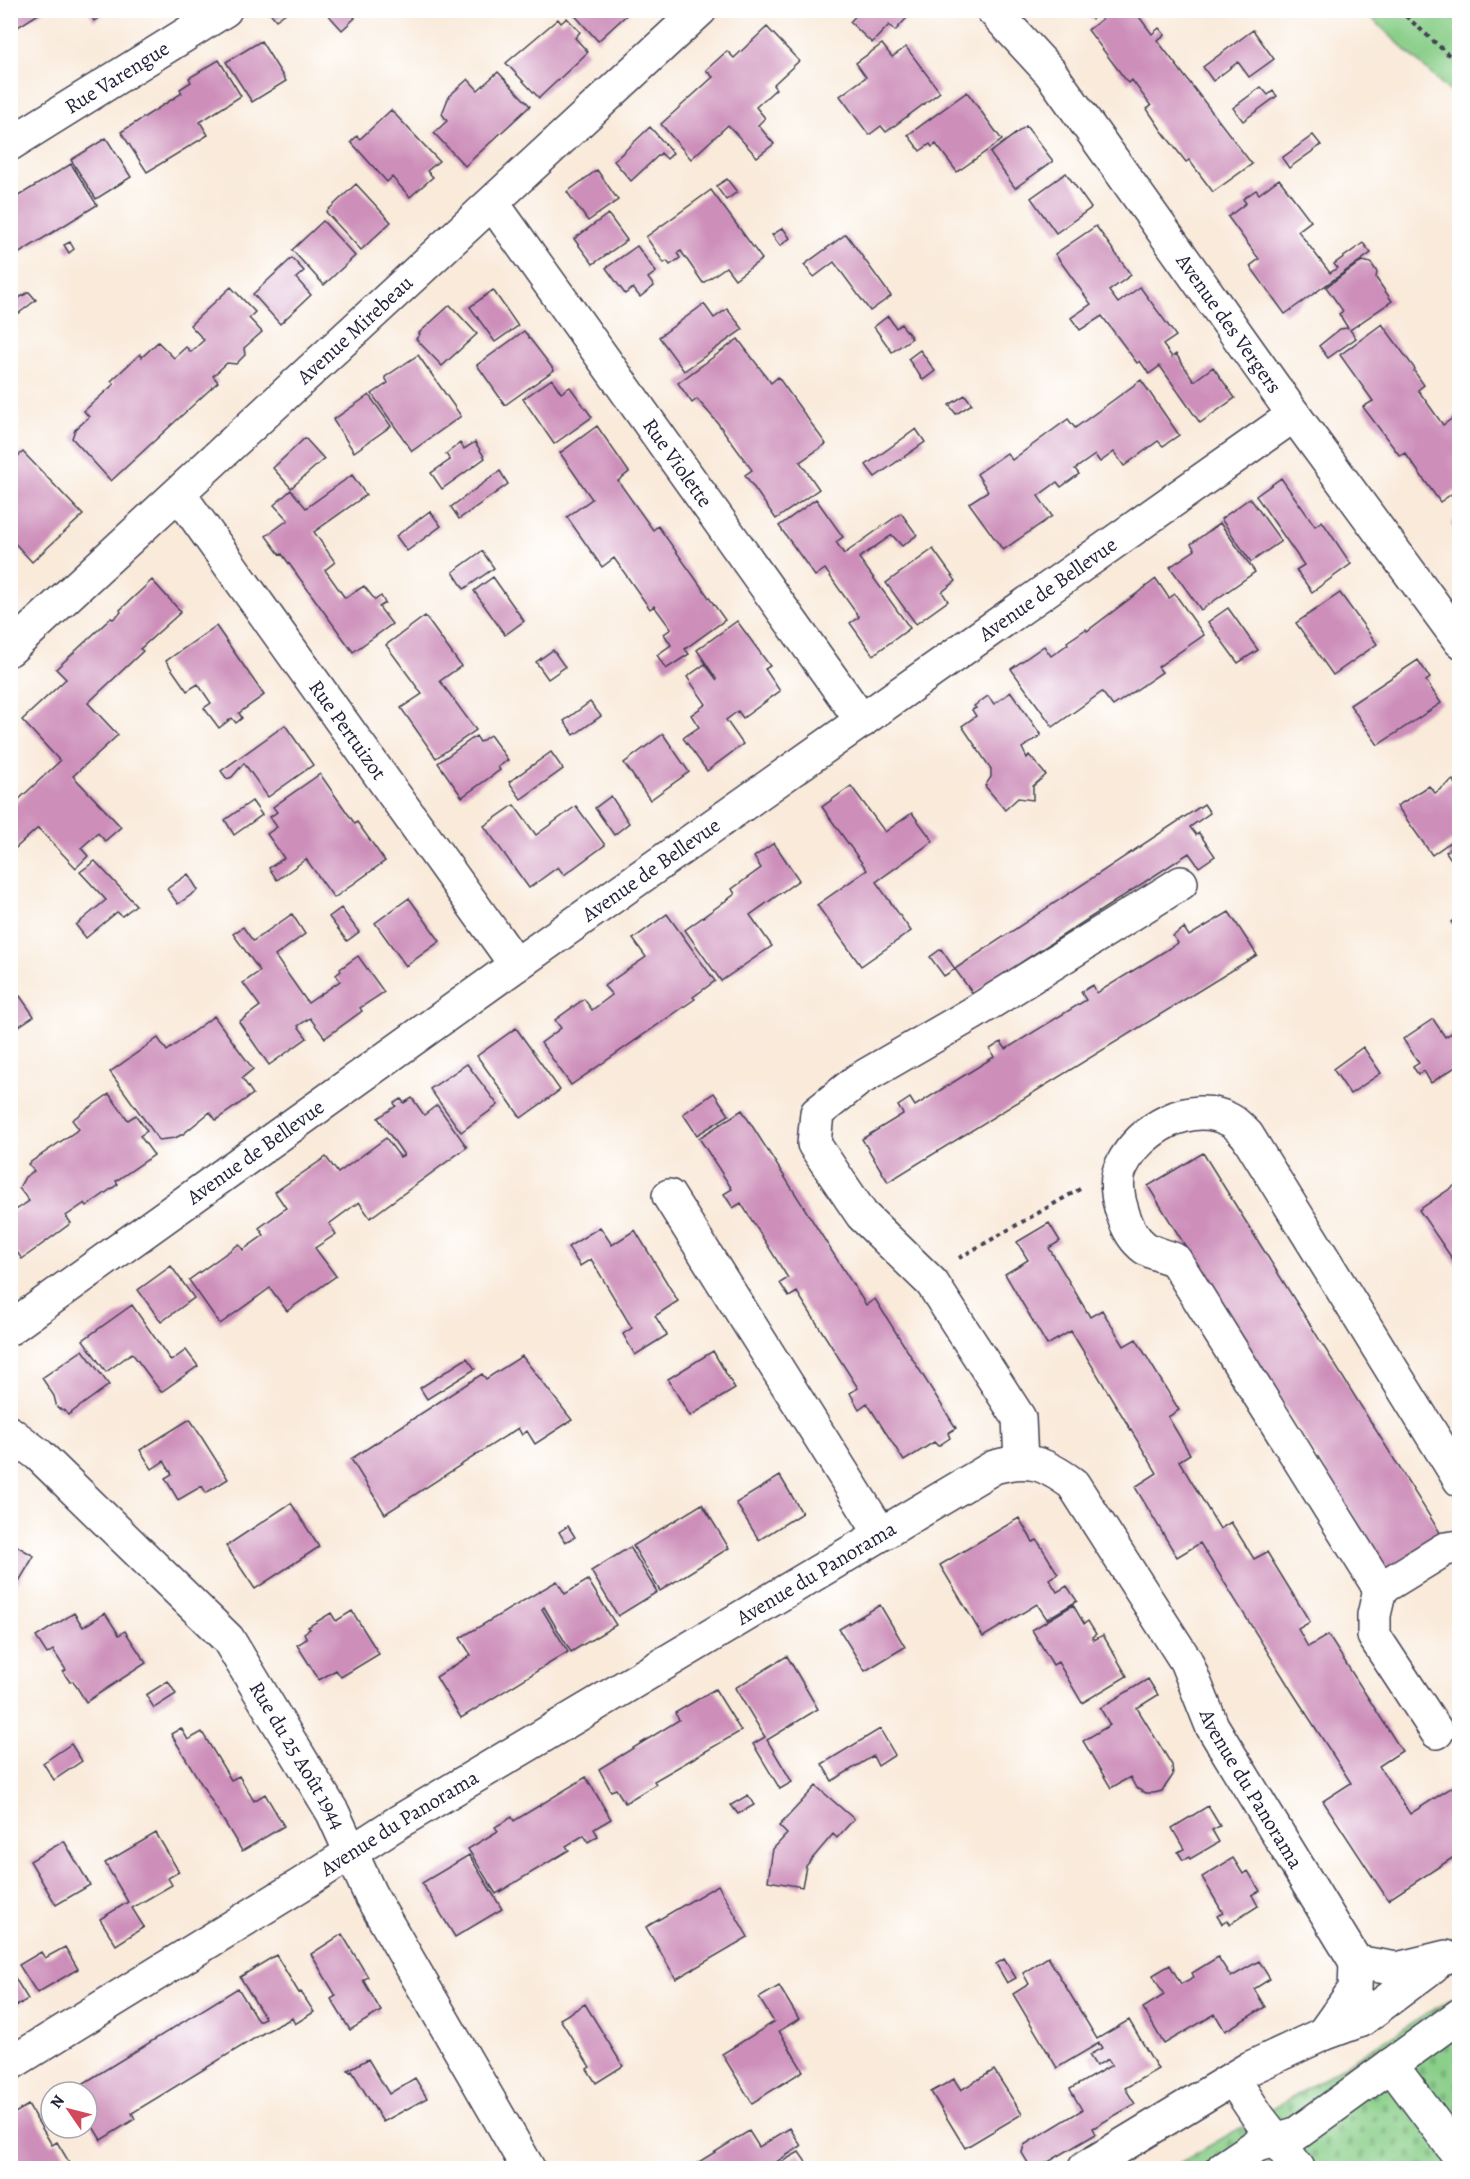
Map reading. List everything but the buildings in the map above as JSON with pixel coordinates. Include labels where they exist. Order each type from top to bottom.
[{"type":"street","name":"Rue Varengue","points":[[10,144],[225,10]]},
{"type":"street","name":"Avenue Mirebeau","points":[[10,649],[700,10]]},
{"type":"street","name":"Avenue des Vergers","points":[[993,10],[1050,72],[1294,415],[1460,641]]},
{"type":"street","name":"Rue Violette","points":[[493,204],[861,721]]},
{"type":"street","name":"Avenue de Bellevue","points":[[10,1328],[516,965],[1294,415]]},
{"type":"street","name":"Rue Pertuizot","points":[[179,494],[516,965]]},
{"type":"street","points":[[1021,1461],[1019,1418],[932,1283],[862,1215],[814,1144],[817,1113],[858,1080],[972,1014],[1181,883]]},
{"type":"street","points":[[1437,1732],[1374,1636],[1374,1615],[1380,1589],[1176,1260],[1145,1248],[1128,1230],[1120,1207],[1117,1187],[1120,1166],[1138,1142],[1162,1124],[1185,1115],[1209,1113],[1230,1120],[1247,1135],[1460,1480]]},
{"type":"street","points":[[669,1196],[881,1534]]},
{"type":"street","name":"Rue du 25 Août 1944","points":[[10,1433],[39,1455],[228,1639],[333,1813],[370,1894],[528,2169]]},
{"type":"street","name":"Avenue du Panorama","points":[[10,2064],[400,1821],[881,1534],[994,1467],[1021,1461],[1036,1462],[1052,1469],[1073,1484],[1186,1661],[1212,1726],[1356,1962]]},
{"type":"street","points":[[1380,1589],[1446,1549],[1460,1547]]},
{"type":"street","points":[[1323,2034],[1355,1989],[1356,1962],[1397,1969],[1453,1953]]},
{"type":"street","points":[[1085,2169],[1250,2068],[1323,2034],[1361,2020],[1453,1953]]},
{"type":"street","points":[[1267,2128],[1296,2134],[1460,2015]]},
{"type":"street","points":[[1391,2065],[1460,2157]]},
{"type":"street","points":[[1233,2079],[1298,2169]]},
{"type":"street","points":[[1223,2169],[1257,2145],[1267,2128]]},
{"type":"path","points":[[1400,10],[1460,65]]},
{"type":"path","points":[[932,1283],[966,1253],[1120,1166]]},
{"type":"green space","points":[[1364,11],[1459,11],[1459,100]]},
{"type":"green space","points":[[1459,1994],[1459,2168],[1171,2168],[1297,2095]]}]
